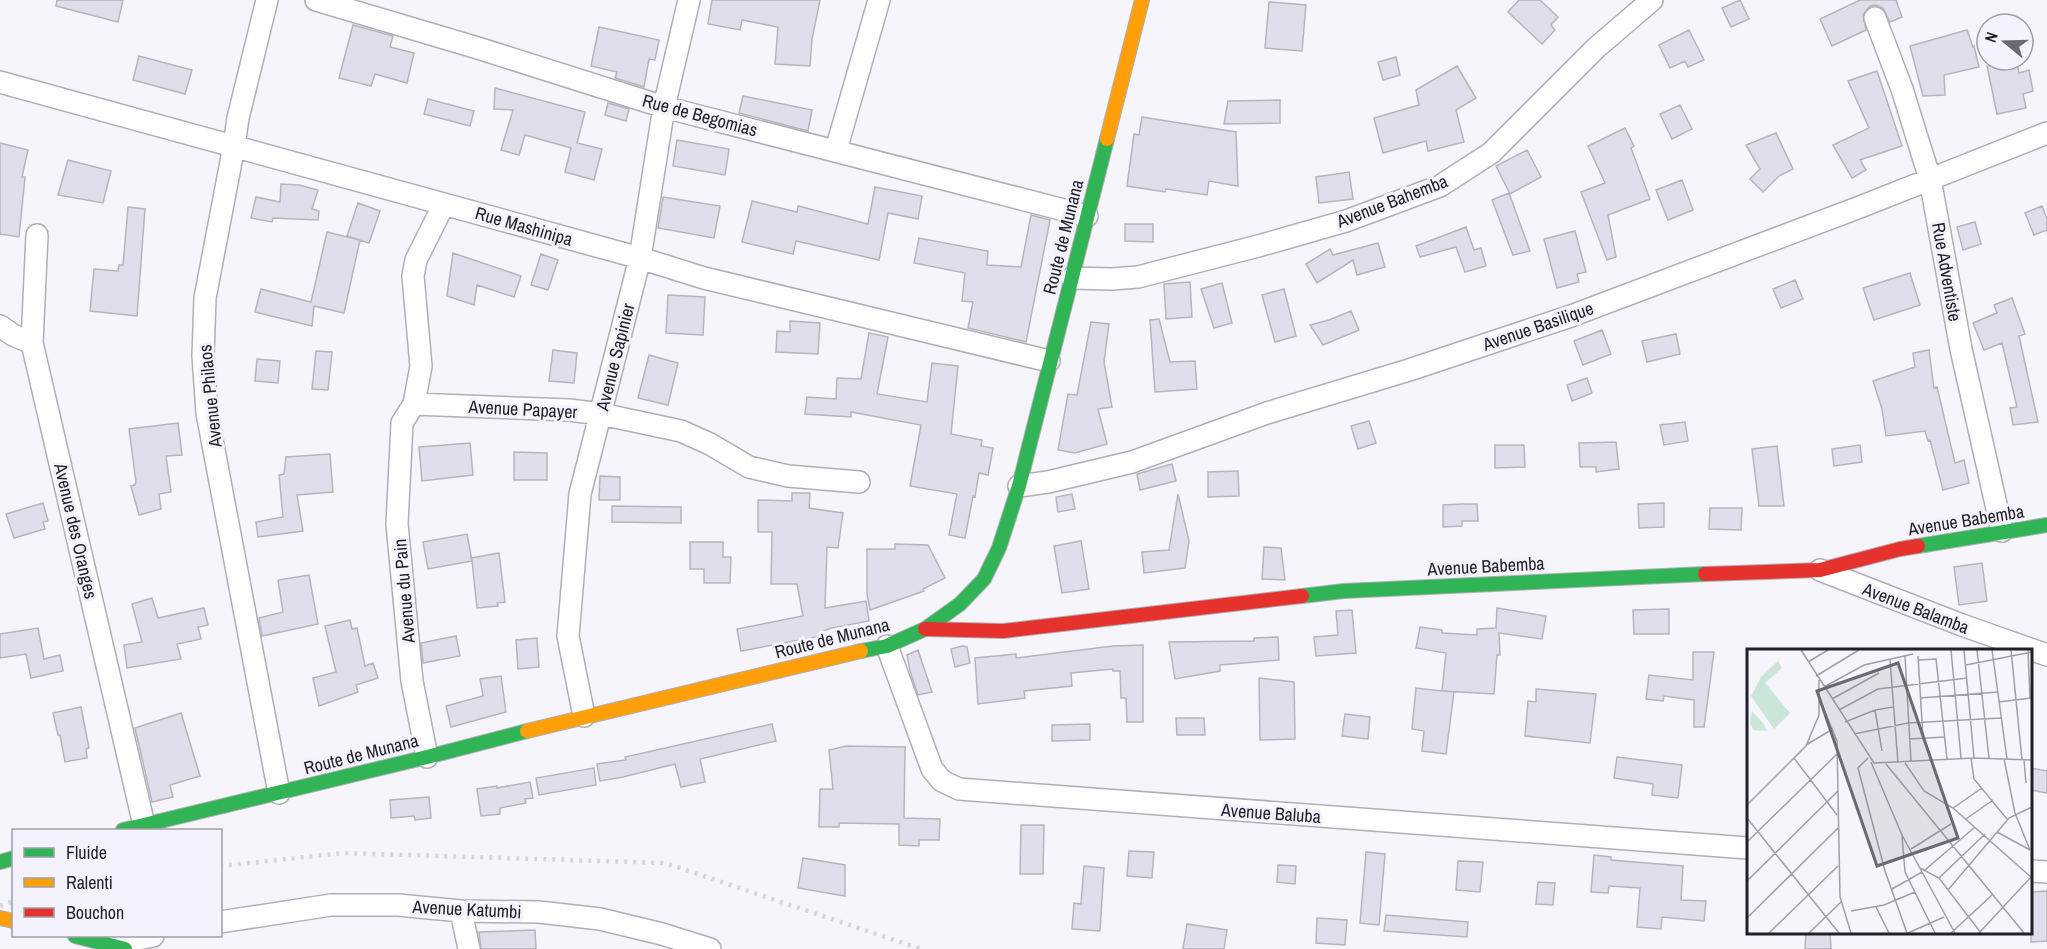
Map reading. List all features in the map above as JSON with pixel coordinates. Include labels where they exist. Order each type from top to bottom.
[{"type":"main road","name":"Route de Munana","points":[[130,829],[427,757],[584,716],[888,646],[925,629],[960,604],[984,579],[999,549],[1019,486],[1142,0]]},
{"type":"main road","name":"Avenue Babemba","points":[[925,629],[1003,631],[1344,591],[1618,577],[1820,570],[1900,549],[2047,525]]},
{"type":"main road","points":[[79,937],[118,947]]},
{"type":"street","name":"Avenue Philaos","points":[[267,0],[238,118],[205,298],[203,356],[207,413],[279,793]]},
{"type":"street","name":"Rue de Begomias","points":[[316,0],[664,107],[1087,216]]},
{"type":"street","name":"Avenue Sapinier","points":[[584,716],[568,636],[580,494],[640,258],[664,107],[689,0]]},
{"type":"street","name":"Avenue Bahemba","points":[[1072,278],[1138,277],[1346,221],[1440,186],[1491,153],[1596,48],[1652,0]]},
{"type":"street","points":[[836,150],[876,1]]},
{"type":"street","name":"Rue Adventiste","points":[[1875,18],[1902,89],[1930,179],[1961,349],[2002,531]]},
{"type":"street","name":"Rue Mashinipa","points":[[0,82],[640,258],[704,278],[1049,361]]},
{"type":"street","name":"Avenue Basilique","points":[[1019,486],[1048,482],[1132,462],[1267,413],[1409,370],[1571,316],[1860,207],[2047,133]]},
{"type":"street","points":[[414,404],[421,366],[413,276],[416,260],[444,204]]},
{"type":"street","name":"Avenue des Oranges","points":[[38,235],[32,343],[144,825]]},
{"type":"street","points":[[0,326],[32,343]]},
{"type":"street","name":"Avenue Papayer","points":[[414,404],[569,410],[601,414],[681,431],[710,444],[749,467],[788,476],[859,482]]},
{"type":"street","name":"Avenue du Pain","points":[[414,404],[402,423],[397,524],[412,681],[427,757]]},
{"type":"street","name":"Avenue Balamba","points":[[1820,570],[2030,649]]},
{"type":"street","name":"Avenue Baluba","points":[[888,646],[933,768],[942,781],[959,789],[1747,849]]},
{"type":"street","name":"Avenue Balamba","points":[[2032,650],[2047,655]]},
{"type":"street","points":[[2032,871],[2047,872]]},
{"type":"street","name":"Avenue Katumbi","points":[[222,922],[331,904],[398,905],[461,911],[539,912],[600,919],[662,934],[710,949]]},
{"type":"street","points":[[461,911],[469,949]]},
{"type":"street","points":[[118,947],[150,937]]},
{"type":"building","points":[[57,0],[123,0],[118,22],[56,6]]},
{"type":"building","points":[[712,0],[820,0],[812,39],[810,66],[775,64],[778,27],[742,20],[740,30],[708,24]]},
{"type":"building","points":[[1519,0],[1540,0],[1558,17],[1551,25],[1555,30],[1542,44],[1508,12]]},
{"type":"building","points":[[1740,0],[1749,19],[1731,27],[1722,8]]},
{"type":"building","points":[[1860,0],[1896,0],[1902,17],[1890,22],[1883,8],[1876,5],[1870,6],[1863,15],[1866,30],[1832,46],[1820,19]]},
{"type":"building","points":[[1269,2],[1306,5],[1302,51],[1265,48]]},
{"type":"building","points":[[353,25],[393,36],[390,47],[414,53],[407,83],[375,74],[371,86],[339,78]]},
{"type":"building","points":[[599,27],[659,40],[655,60],[649,59],[644,87],[615,78],[617,72],[591,66]]},
{"type":"building","points":[[1689,30],[1704,60],[1688,67],[1685,61],[1670,68],[1659,45]]},
{"type":"building","points":[[1967,30],[1975,50],[1975,68],[1944,75],[1945,95],[1923,96],[1910,46]]},
{"type":"building","points":[[139,56],[192,70],[185,94],[133,80]]},
{"type":"building","points":[[1396,57],[1400,75],[1383,80],[1378,62]]},
{"type":"building","points":[[1457,66],[1476,98],[1456,110],[1464,142],[1428,151],[1426,141],[1383,153],[1374,118],[1419,105],[1416,90]]},
{"type":"building","points":[[1877,71],[1902,146],[1860,160],[1866,170],[1852,178],[1833,145],[1869,128],[1848,81]]},
{"type":"building","points":[[1988,72],[2029,72],[2033,91],[2023,94],[2026,108],[1997,114]]},
{"type":"building","points":[[495,88],[585,112],[577,143],[602,149],[594,180],[565,172],[571,148],[525,135],[519,155],[501,150],[513,110],[494,109]]},
{"type":"building","points":[[743,96],[812,110],[808,131],[739,113]]},
{"type":"building","points":[[428,99],[474,111],[470,126],[424,114]]},
{"type":"building","points":[[1280,100],[1280,123],[1224,124],[1228,101]]},
{"type":"building","points":[[608,103],[629,109],[626,121],[605,115]]},
{"type":"building","points":[[1680,105],[1692,129],[1672,139],[1660,114]]},
{"type":"building","points":[[1142,117],[1236,132],[1238,186],[1209,181],[1207,195],[1127,186],[1134,134],[1139,135]]},
{"type":"building","points":[[1625,128],[1634,146],[1631,148],[1650,199],[1608,215],[1616,257],[1607,260],[1581,192],[1605,183],[1588,146]]},
{"type":"building","points":[[1776,133],[1793,169],[1779,176],[1763,192],[1750,179],[1760,169],[1746,145]]},
{"type":"building","points":[[677,140],[729,149],[725,175],[673,166]]},
{"type":"building","points":[[0,143],[28,150],[22,177],[25,177],[19,237],[0,234]]},
{"type":"building","points":[[1527,150],[1541,177],[1510,194],[1496,166]]},
{"type":"building","points":[[68,160],[111,171],[103,203],[58,195]]},
{"type":"building","points":[[1349,172],[1353,199],[1319,203],[1316,177]]},
{"type":"building","points":[[1682,180],[1693,210],[1668,220],[1656,190]]},
{"type":"building","points":[[281,184],[299,185],[318,190],[312,209],[319,211],[318,220],[273,218],[272,222],[251,218],[256,197],[280,202]]},
{"type":"building","points":[[875,187],[922,196],[918,219],[888,213],[879,260],[796,241],[793,254],[742,242],[752,201],[797,212],[798,206],[868,224]]},
{"type":"building","points":[[1509,193],[1530,251],[1513,255],[1492,200]]},
{"type":"building","points":[[663,197],[720,206],[714,238],[658,228]]},
{"type":"building","points":[[358,203],[380,211],[369,243],[347,236]]},
{"type":"building","points":[[2042,206],[2047,219],[2047,230],[2034,235],[2025,213]]},
{"type":"building","points":[[128,207],[145,209],[137,316],[90,311],[94,269],[118,271],[119,265],[123,265]]},
{"type":"building","points":[[1031,215],[1050,220],[1026,342],[968,328],[973,302],[962,301],[965,273],[914,263],[919,238],[988,251],[987,265],[1021,267]]},
{"type":"building","points":[[1975,222],[1981,244],[1963,250],[1957,227]]},
{"type":"building","points":[[1125,224],[1153,224],[1153,242],[1125,241]]},
{"type":"building","points":[[1466,227],[1474,250],[1481,248],[1486,266],[1465,272],[1456,247],[1420,257],[1416,246]]},
{"type":"building","points":[[1575,231],[1586,272],[1577,274],[1579,282],[1557,288],[1544,239]]},
{"type":"building","points":[[327,232],[360,240],[344,313],[314,306],[312,326],[255,312],[261,289],[311,302]]},
{"type":"building","points":[[1378,243],[1385,267],[1357,275],[1353,260],[1317,283],[1306,264],[1330,249],[1333,255]]},
{"type":"building","points":[[453,253],[521,276],[514,297],[477,285],[474,305],[447,296]]},
{"type":"building","points":[[541,254],[558,260],[548,290],[531,285]]},
{"type":"building","points":[[1910,273],[1920,305],[1874,320],[1863,288]]},
{"type":"building","points":[[1795,280],[1803,299],[1781,308],[1773,289]]},
{"type":"building","points":[[1190,282],[1192,317],[1166,319],[1164,284]]},
{"type":"building","points":[[1222,283],[1232,323],[1214,328],[1201,289]]},
{"type":"building","points":[[1284,289],[1296,336],[1275,342],[1262,295]]},
{"type":"building","points":[[668,295],[705,297],[703,335],[666,333]]},
{"type":"building","points":[[2012,298],[2025,334],[2019,336],[2038,422],[2013,425],[2010,408],[2017,407],[2002,343],[1984,350],[1973,323],[1997,313],[1994,305]]},
{"type":"building","points":[[1351,311],[1359,330],[1323,345],[1310,325]]},
{"type":"building","points":[[1159,319],[1170,362],[1195,361],[1197,389],[1155,392],[1150,320]]},
{"type":"building","points":[[790,321],[820,323],[818,354],[776,352],[777,331],[790,332]]},
{"type":"building","points":[[1091,322],[1109,324],[1104,362],[1112,407],[1098,409],[1107,444],[1075,453],[1058,450],[1068,394],[1077,395]]},
{"type":"building","points":[[1602,330],[1611,354],[1583,365],[1574,341]]},
{"type":"building","points":[[869,333],[888,337],[877,394],[927,402],[932,363],[958,366],[951,434],[982,440],[981,446],[993,448],[988,475],[979,473],[965,538],[949,535],[957,494],[910,486],[921,425],[851,412],[851,417],[805,414],[807,397],[836,399],[837,378],[861,379]]},
{"type":"building","points":[[1676,334],[1680,354],[1647,362],[1642,341]]},
{"type":"building","points":[[553,350],[577,353],[574,383],[549,381]]},
{"type":"building","points":[[1929,350],[1934,388],[1937,387],[1955,463],[1964,460],[1969,483],[1943,490],[1930,440],[1928,441],[1925,431],[1886,436],[1882,409],[1873,381],[1915,367],[1913,353]]},
{"type":"building","points":[[316,351],[332,352],[328,390],[312,389]]},
{"type":"building","points":[[649,355],[678,363],[668,405],[638,398]]},
{"type":"building","points":[[257,359],[280,361],[278,383],[255,381]]},
{"type":"building","points":[[1587,378],[1592,393],[1572,401],[1567,385]]},
{"type":"building","points":[[1369,421],[1376,443],[1358,449],[1351,426]]},
{"type":"building","points":[[1685,422],[1688,441],[1664,445],[1660,425]]},
{"type":"building","points":[[178,423],[182,455],[166,456],[171,492],[159,494],[161,509],[139,515],[131,486],[136,482],[129,429]]},
{"type":"building","points":[[1616,442],[1619,469],[1596,472],[1596,467],[1580,467],[1579,443]]},
{"type":"building","points":[[470,443],[473,475],[422,481],[419,447]]},
{"type":"building","points":[[1495,445],[1524,445],[1525,467],[1495,468]]},
{"type":"building","points":[[1860,445],[1862,462],[1834,466],[1832,449]]},
{"type":"building","points":[[1777,446],[1784,506],[1759,506],[1752,449]]},
{"type":"building","points":[[514,452],[547,453],[547,480],[514,480]]},
{"type":"building","points":[[330,454],[333,492],[297,495],[303,531],[258,537],[256,522],[283,517],[279,475],[284,474],[286,457]]},
{"type":"building","points":[[1172,464],[1176,481],[1140,490],[1137,474]]},
{"type":"building","points":[[1238,471],[1239,496],[1208,497],[1208,472]]},
{"type":"building","points":[[600,476],[620,477],[620,500],[599,500]]},
{"type":"building","points":[[792,493],[810,493],[809,508],[843,513],[838,548],[827,547],[825,608],[866,601],[869,621],[832,628],[820,632],[821,636],[741,651],[737,629],[803,616],[797,584],[771,584],[772,532],[758,532],[758,500],[792,501]]},
{"type":"building","points":[[1072,494],[1075,509],[1058,512],[1056,497]]},
{"type":"building","points":[[1178,494],[1189,541],[1185,568],[1144,573],[1142,552],[1169,550]]},
{"type":"building","points":[[43,503],[48,521],[43,522],[45,529],[14,538],[6,514]]},
{"type":"building","points":[[1664,503],[1664,527],[1639,528],[1638,504]]},
{"type":"building","points":[[1477,504],[1478,521],[1462,521],[1462,526],[1443,527],[1443,505]]},
{"type":"building","points":[[612,506],[681,507],[681,523],[612,522]]},
{"type":"building","points":[[1710,508],[1742,508],[1741,530],[1709,529]]},
{"type":"building","points":[[467,534],[471,558],[499,553],[505,602],[497,603],[498,606],[477,608],[472,561],[428,569],[423,542]]},
{"type":"building","points":[[1081,541],[1089,589],[1062,593],[1054,546]]},
{"type":"building","points":[[690,542],[723,542],[723,557],[731,557],[730,583],[704,583],[704,569],[690,569]]},
{"type":"building","points":[[895,544],[928,545],[945,578],[923,589],[924,591],[870,610],[867,594],[867,549],[895,549]]},
{"type":"building","points":[[1264,547],[1281,548],[1285,580],[1262,579]]},
{"type":"building","points":[[1982,563],[1987,601],[1959,605],[1954,567]]},
{"type":"building","points":[[309,575],[318,624],[262,636],[259,618],[283,612],[278,580]]},
{"type":"building","points":[[152,598],[158,618],[204,608],[208,625],[198,627],[201,639],[177,644],[181,659],[127,668],[124,645],[142,642],[132,604]]},
{"type":"building","points":[[1497,608],[1546,616],[1542,639],[1499,633],[1500,655],[1497,655],[1494,694],[1443,691],[1454,692],[1446,754],[1422,751],[1424,731],[1412,729],[1416,688],[1442,691],[1446,653],[1416,648],[1420,627],[1442,630],[1442,633],[1477,635],[1477,629],[1496,628]]},
{"type":"building","points":[[1669,609],[1669,634],[1634,634],[1633,610]]},
{"type":"building","points":[[1352,610],[1356,653],[1316,656],[1314,637],[1338,635],[1336,611]]},
{"type":"building","points":[[350,620],[352,629],[357,628],[365,666],[373,663],[378,678],[356,685],[358,692],[319,706],[313,678],[336,672],[325,626]]},
{"type":"building","points":[[38,628],[44,659],[60,655],[63,671],[31,678],[26,654],[0,658],[0,634]]},
{"type":"building","points":[[456,636],[460,656],[423,663],[421,643]]},
{"type":"building","points":[[1278,637],[1279,660],[1220,665],[1220,671],[1175,679],[1169,642],[1254,641],[1254,638]]},
{"type":"building","points":[[537,638],[539,667],[518,669],[516,640]]},
{"type":"building","points":[[1143,645],[1143,722],[1127,722],[1126,698],[1121,698],[1120,671],[1113,671],[1113,669],[1071,673],[1072,686],[1024,691],[1025,698],[978,704],[975,658],[1016,654],[1016,658],[1113,646]]},
{"type":"building","points":[[967,647],[970,663],[955,667],[951,649]]},
{"type":"building","points":[[918,650],[932,692],[918,695],[907,655]]},
{"type":"building","points":[[1693,652],[1714,652],[1704,727],[1694,727],[1694,700],[1664,696],[1663,701],[1646,699],[1649,675],[1693,680]]},
{"type":"building","points":[[501,676],[506,712],[451,727],[446,706],[483,696],[480,679]]},
{"type":"building","points":[[1259,678],[1294,682],[1295,739],[1260,740]]},
{"type":"building","points":[[1536,689],[1596,694],[1590,743],[1525,736],[1528,701],[1536,702]]},
{"type":"building","points":[[81,707],[89,748],[86,749],[87,758],[65,762],[53,713]]},
{"type":"building","points":[[181,713],[200,776],[170,785],[173,797],[152,802],[135,728]]},
{"type":"building","points":[[1345,714],[1370,717],[1368,739],[1342,736]]},
{"type":"building","points":[[1176,718],[1204,718],[1205,735],[1177,735]]},
{"type":"building","points":[[772,724],[776,741],[700,759],[705,782],[681,787],[675,764],[600,781],[597,764],[626,760],[625,757]]},
{"type":"building","points":[[1090,724],[1090,740],[1052,741],[1052,725]]},
{"type":"building","points":[[846,746],[905,747],[904,818],[940,819],[939,840],[919,840],[919,846],[899,845],[899,824],[839,823],[839,827],[819,827],[820,789],[833,789],[829,750]]},
{"type":"building","points":[[1617,757],[1682,765],[1678,798],[1652,795],[1653,784],[1614,778]]},
{"type":"building","points":[[594,768],[596,785],[539,795],[536,778]]},
{"type":"building","points":[[2032,768],[2047,771],[2047,793],[2032,790]]},
{"type":"building","points":[[530,782],[533,798],[525,799],[526,803],[500,808],[500,814],[481,816],[477,789]]},
{"type":"building","points":[[429,797],[431,818],[415,820],[414,816],[391,818],[390,800]]},
{"type":"building","points":[[1021,825],[1044,825],[1043,874],[1020,874]]},
{"type":"building","points":[[1129,851],[1154,852],[1152,878],[1127,876]]},
{"type":"building","points":[[1366,852],[1385,854],[1379,925],[1360,923]]},
{"type":"building","points":[[1594,855],[1611,857],[1611,860],[1683,866],[1681,900],[1706,901],[1704,921],[1662,917],[1661,929],[1637,927],[1640,888],[1609,886],[1608,893],[1591,892]]},
{"type":"building","points":[[803,858],[845,865],[845,896],[798,888]]},
{"type":"building","points":[[1458,861],[1483,862],[1480,892],[1456,890]]},
{"type":"building","points":[[1278,865],[1296,866],[1295,884],[1277,882]]},
{"type":"building","points":[[1084,866],[1104,868],[1100,931],[1072,929],[1074,903],[1081,904]]},
{"type":"building","points":[[1538,882],[1555,883],[1553,905],[1536,904]]},
{"type":"building","points":[[2047,891],[2047,941],[2031,942],[2032,892]]},
{"type":"building","points":[[1386,915],[1468,922],[1467,937],[1384,931]]},
{"type":"building","points":[[1317,918],[1347,920],[1345,945],[1316,943]]},
{"type":"building","points":[[1187,924],[1227,930],[1224,949],[1183,949]]},
{"type":"building","points":[[535,930],[536,949],[481,949],[479,932]]},
{"type":"building","points":[[1806,934],[1830,934],[1831,949],[1805,949]]},
{"type":"railway","points":[[222,866],[343,853],[665,863],[921,949]]},
{"type":"railway","points":[[0,906],[12,902]]},
{"type":"traffic: fast","points":[[861,651],[887,646],[925,629],[960,604],[984,579],[999,548],[1019,486],[1107,139]]},
{"type":"traffic: fast","points":[[1918,546],[2047,525]]},
{"type":"traffic: fast","points":[[1302,596],[1344,591],[1705,574]]},
{"type":"traffic: fast","points":[[127,829],[527,731]]},
{"type":"traffic: fast","points":[[0,862],[12,859]]},
{"type":"traffic: fast","points":[[79,937],[125,949]]},
{"type":"traffic: slow","points":[[1107,139],[1142,0]]},
{"type":"traffic: slow","points":[[527,731],[861,651]]},
{"type":"traffic: slow","points":[[0,918],[12,921]]},
{"type":"traffic: jam","points":[[1705,574],[1820,570],[1918,546]]},
{"type":"traffic: jam","points":[[925,629],[1003,631],[1302,596]]}]
